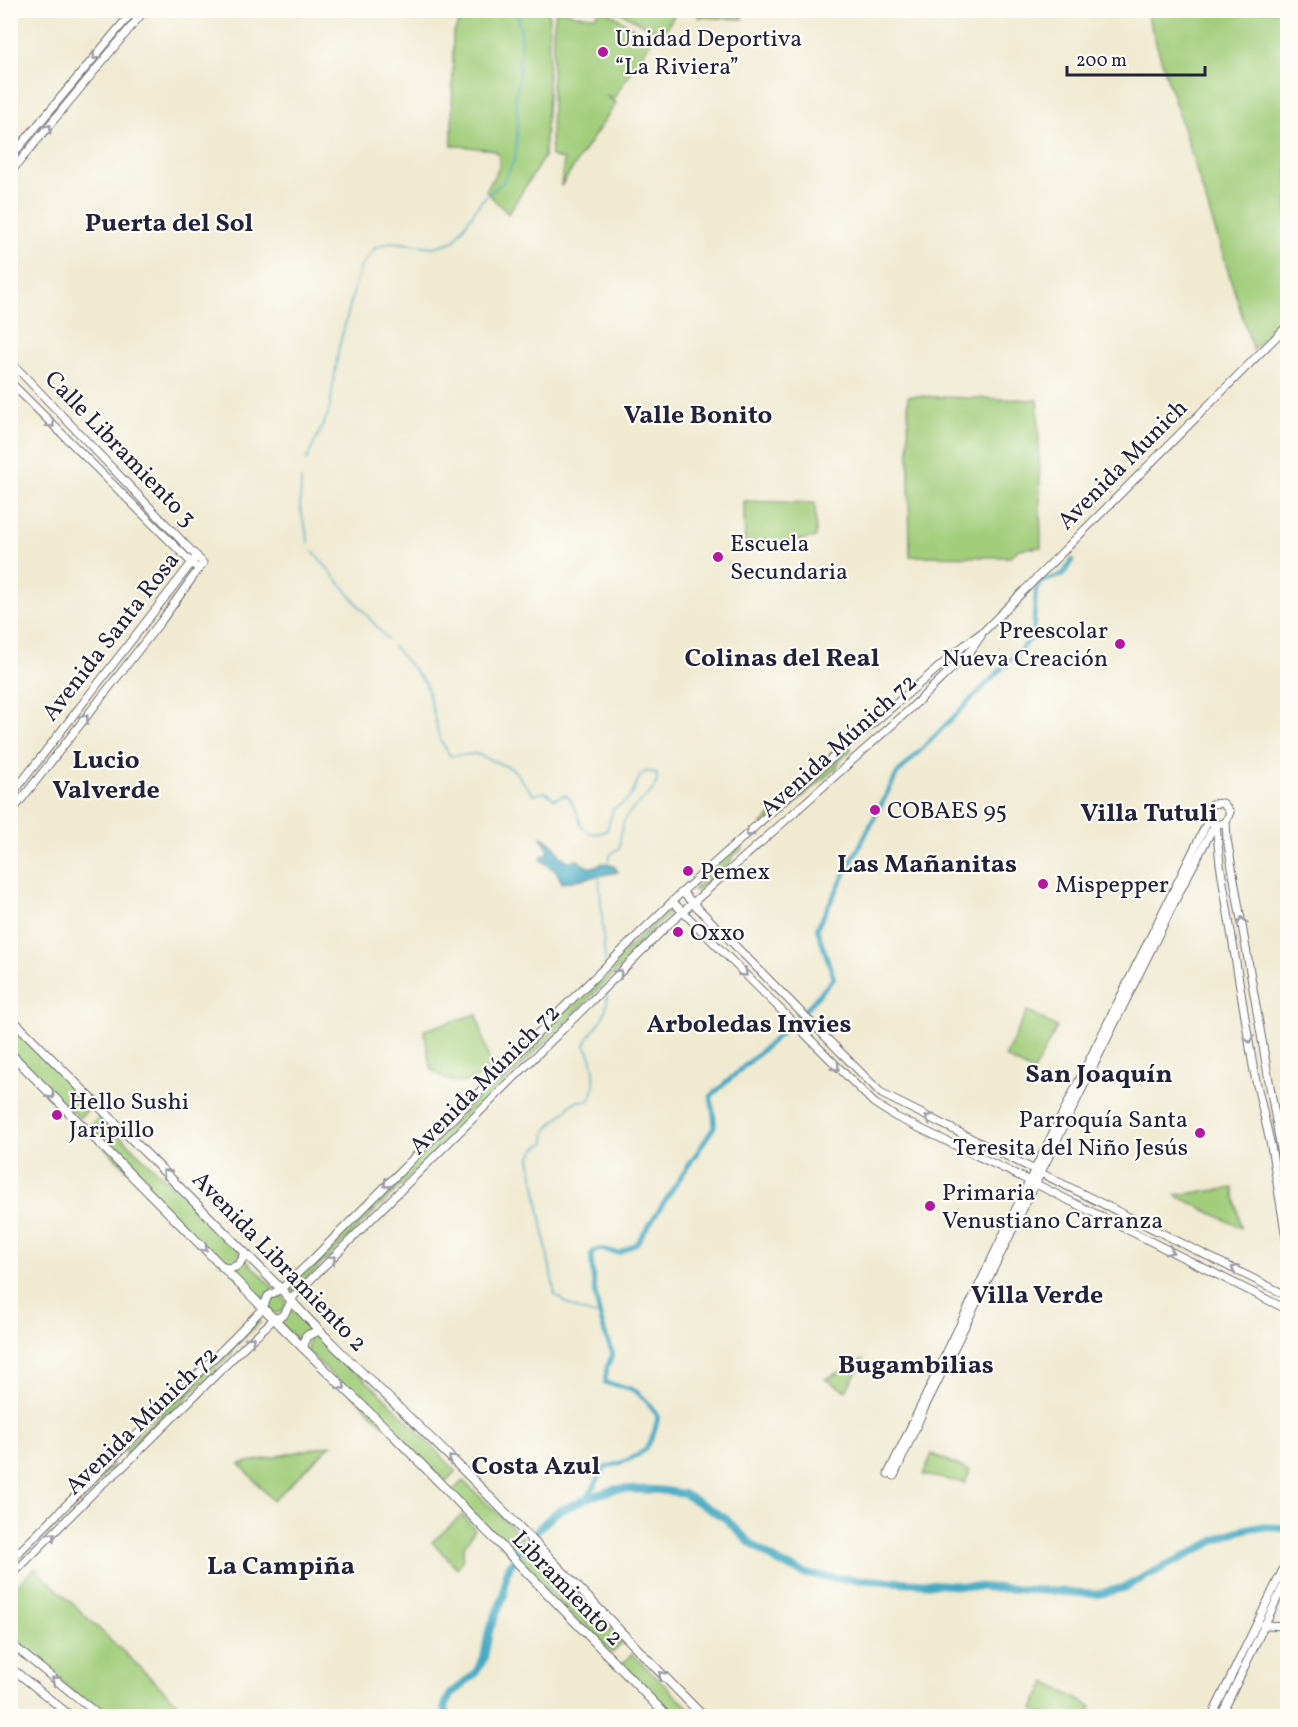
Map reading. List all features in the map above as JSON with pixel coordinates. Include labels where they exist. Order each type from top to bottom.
[{"type":"main road","points":[[10,158],[134,11]]},
{"type":"main road","points":[[10,173],[144,12]]},
{"type":"main road","name":"Avenida Munich","points":[[984,631],[1287,325]]},
{"type":"main road","name":"Calle Libramiento 3","points":[[10,361],[197,556],[201,566]]},
{"type":"main road","name":"Calle Libramiento 3","points":[[10,382],[191,563],[201,566]]},
{"type":"main road","name":"Avenida Santa Rosa","points":[[10,797],[197,556]]},
{"type":"main road","name":"Avenida Santa Rosa","points":[[10,814],[201,566]]},
{"type":"main road","name":"Avenida Múnich 72","points":[[10,1561],[263,1308],[268,1296],[280,1289],[682,892],[816,772],[984,631]]},
{"type":"main road","name":"Avenida Múnich 72","points":[[10,1577],[100,1486],[121,1469],[274,1319],[284,1316],[291,1301],[681,912],[909,710],[972,649],[984,631]]},
{"type":"main road","points":[[896,705],[909,710]]},
{"type":"main road","points":[[1287,1191],[1226,822],[1230,812],[1227,806],[1220,802],[1214,803],[1209,807],[1207,813],[1213,823],[1254,1072],[1271,1146],[1287,1250]]},
{"type":"main road","points":[[1213,823],[1226,822]]},
{"type":"main road","points":[[891,1475],[1037,1172],[1213,823]]},
{"type":"main road","points":[[682,892],[882,1094],[1287,1296]]},
{"type":"main road","points":[[673,902],[874,1104],[896,1117],[1033,1182],[1287,1310]]},
{"type":"main road","points":[[591,981],[604,988]]},
{"type":"main road","points":[[590,1001],[591,981]]},
{"type":"main road","name":"Avenida Libramiento 2","points":[[10,1017],[244,1252],[318,1331],[388,1396],[524,1530]]},
{"type":"main road","name":"Avenida Libramiento 2","points":[[10,1053],[442,1486]]},
{"type":"main road","points":[[225,1268],[236,1267],[240,1264],[244,1252]]},
{"type":"main road","points":[[303,1348],[306,1336],[318,1331]]},
{"type":"main road","name":"Libramiento 2","points":[[442,1486],[667,1716]]},
{"type":"main road","name":"Libramiento 2","points":[[524,1530],[703,1716]]},
{"type":"main road","points":[[1212,1716],[1287,1559]]},
{"type":"main road","points":[[1221,1716],[1287,1576]]},
{"type":"main road","points":[[1263,1625],[1287,1626]]},
{"type":"main road","points":[[10,1643],[100,1716]]},
{"type":"main road","points":[[10,1667],[71,1716]]},
{"type":"green space","points":[[465,11],[484,11],[487,14],[499,16],[504,11],[547,11],[549,15],[548,96],[544,157],[508,214],[486,191],[499,168],[499,155],[494,150],[452,145],[453,34]]},
{"type":"green space","points":[[556,11],[596,16],[599,11],[607,11],[652,40],[613,99],[605,95],[616,103],[561,186],[564,160],[551,156],[553,32]]},
{"type":"green space","points":[[618,11],[677,11],[662,35]]},
{"type":"green space","points":[[701,11],[735,11],[743,19],[698,17]]},
{"type":"green space","points":[[1146,11],[1287,11],[1287,314],[1253,350]]},
{"type":"green space","points":[[908,396],[1038,400],[1041,547],[1019,549],[1010,557],[910,556]]},
{"type":"green space","points":[[744,501],[815,503],[816,537],[745,551]]},
{"type":"green space","points":[[850,745],[851,750],[839,761],[837,767],[752,840],[751,837],[763,823]]},
{"type":"green space","points":[[740,844],[743,848],[733,856],[731,861],[699,889],[693,890],[702,878]]},
{"type":"green space","points":[[671,906],[673,911],[647,935],[643,945],[292,1293],[289,1292],[288,1286]]},
{"type":"green space","points":[[1027,1011],[1057,1027],[1033,1072],[1005,1057]]},
{"type":"green space","points":[[477,1014],[492,1072],[467,1082],[447,1080],[431,1069],[424,1030]]},
{"type":"green space","points":[[10,1025],[92,1106],[79,1118],[11,1051]]},
{"type":"green space","points":[[100,1117],[239,1249],[240,1255],[236,1263],[229,1265],[222,1263],[86,1129]]},
{"type":"green space","points":[[1233,1188],[1241,1228],[1175,1195]]},
{"type":"green space","points":[[246,1260],[274,1288],[260,1301],[232,1272]]},
{"type":"green space","points":[[273,1295],[281,1295],[286,1300],[284,1311],[273,1313],[268,1308],[268,1300]]},
{"type":"green space","points":[[293,1309],[312,1329],[304,1332],[299,1342],[279,1321]]},
{"type":"green space","points":[[258,1318],[260,1322],[233,1347],[231,1354],[134,1450],[126,1454],[125,1449]]},
{"type":"green space","points":[[317,1334],[388,1401],[456,1471],[444,1483],[307,1351],[308,1336]]},
{"type":"green space","points":[[863,1360],[846,1391],[825,1379]]},
{"type":"green space","points":[[331,1445],[273,1501],[240,1464]]},
{"type":"green space","points":[[932,1454],[970,1471],[965,1483],[923,1475]]},
{"type":"green space","points":[[111,1464],[112,1467],[11,1574],[11,1563]]},
{"type":"green space","points":[[463,1481],[503,1518],[623,1642],[612,1653],[450,1493]]},
{"type":"green space","points":[[462,1515],[475,1529],[464,1547],[462,1562],[457,1568],[432,1542]]},
{"type":"green space","points":[[35,1568],[191,1716],[98,1716],[11,1633],[11,1591]]},
{"type":"green space","points":[[632,1654],[697,1716],[672,1716],[621,1665]]},
{"type":"green space","points":[[1046,1682],[1092,1707],[1087,1716],[1047,1716],[1033,1709]]},
{"type":"water","points":[[541,837],[553,844],[560,856],[568,861],[578,860],[590,867],[603,863],[614,866],[618,872],[562,883],[557,872],[541,860],[542,856],[548,854],[548,849]]},
{"type":"waterway","points":[[306,461],[329,412],[339,347],[360,268],[375,248],[391,242],[434,247],[454,241],[482,200],[503,182],[515,159],[518,121],[515,95],[518,85],[520,10]]},
{"type":"waterway","points":[[301,480],[300,507],[309,543]]},
{"type":"waterway","points":[[312,550],[387,639]]},
{"type":"waterway","points":[[586,1499],[605,1468],[635,1457],[642,1452],[652,1439],[658,1416],[644,1398],[635,1391],[605,1383],[607,1367],[613,1354],[598,1305],[591,1254],[601,1249],[619,1253],[637,1243],[714,1127],[711,1096],[799,1017],[834,978],[817,929],[897,774],[1033,637],[1036,590],[1043,581],[1063,575],[1072,560]]},
{"type":"waterway","points":[[393,646],[426,684],[440,739],[450,756],[476,754],[513,769],[536,795],[544,792],[554,799],[564,795],[569,797],[582,828],[588,832],[597,834],[607,830],[613,809],[629,798],[641,775],[645,772],[657,774],[654,788],[625,819],[619,848],[612,853],[607,863]]},
{"type":"waterway","points":[[599,874],[605,961]]},
{"type":"waterway","points":[[600,1315],[576,1308],[555,1295],[530,1158],[535,1149],[545,1143],[549,1127],[572,1104],[589,1101],[592,1095],[594,1073],[591,1058],[585,1046],[587,1039],[604,1015],[607,989]]},
{"type":"waterway","points":[[447,1716],[445,1706],[450,1695],[475,1674],[484,1658],[489,1631],[504,1595],[506,1573],[520,1548],[557,1512],[593,1496],[616,1489],[659,1490],[684,1494],[725,1518],[749,1542],[780,1563],[806,1574],[835,1578],[1098,1594],[1123,1588],[1228,1534],[1254,1527],[1288,1528]]},
{"type":"place","name":"Unidad Deportiva “La Riviera”","points":[[603,52]]},
{"type":"place","name":"Escuela Secundaria","points":[[718,557]]},
{"type":"place","name":"Preescolar Nueva Creación","points":[[1120,644]]},
{"type":"place","name":"COBAES 95","points":[[875,810]]},
{"type":"place","name":"Pemex","points":[[688,871]]},
{"type":"place","name":"Mispepper","points":[[1043,884]]},
{"type":"place","name":"Oxxo","points":[[678,932]]},
{"type":"place","name":"Hello Sushi Jaripillo","points":[[57,1115]]},
{"type":"place","name":"Parroquía Santa Teresita del Niño Jesús","points":[[1200,1133]]},
{"type":"place","name":"Primaria Venustiano Carranza","points":[[930,1206]]},
{"type":"district","name":"Puerta del Sol","points":[[169,222]]},
{"type":"district","name":"Valle Bonito","points":[[698,414]]},
{"type":"district","name":"Colinas del Real","points":[[782,657]]},
{"type":"district","name":"Lucio Valverde","points":[[106,774]]},
{"type":"district","name":"Villa Tutuli","points":[[1149,812]]},
{"type":"district","name":"Las Mañanitas","points":[[927,863]]},
{"type":"district","name":"Arboledas Invies","points":[[749,1023]]},
{"type":"district","name":"San Joaquín","points":[[1099,1073]]},
{"type":"district","name":"Villa Verde","points":[[1037,1294]]},
{"type":"district","name":"Bugambilias","points":[[916,1364]]},
{"type":"district","name":"Costa Azul","points":[[536,1465]]},
{"type":"district","name":"La Campiña","points":[[281,1565]]}]
